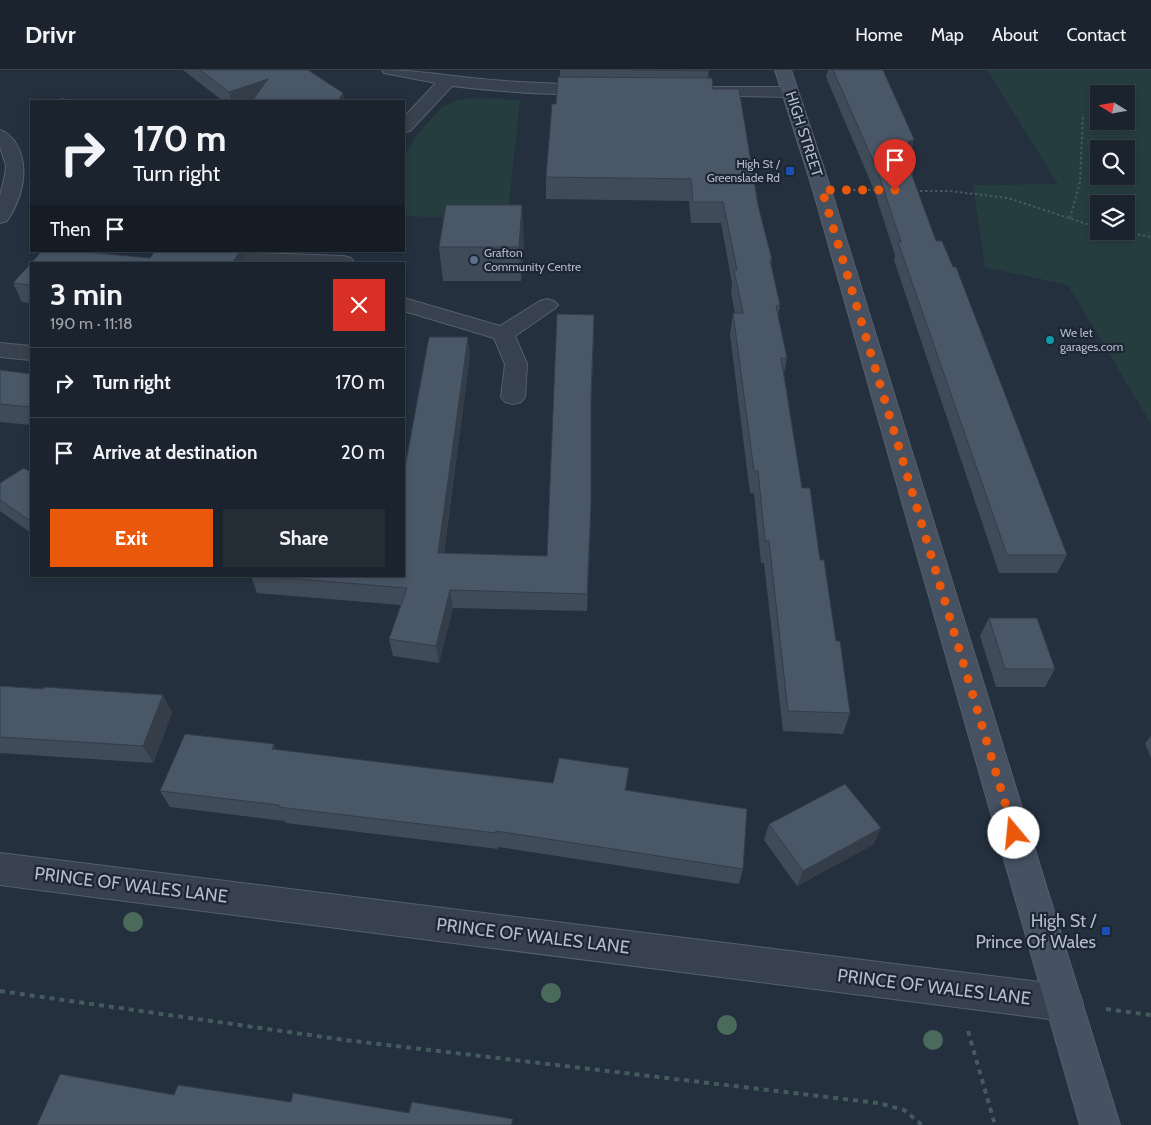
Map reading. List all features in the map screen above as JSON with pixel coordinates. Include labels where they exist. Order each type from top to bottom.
[{"type":"street","points":[[390,70],[448,80],[550,90],[609,90]]},
{"type":"street","points":[[405,126],[448,80]]},
{"type":"street","points":[[688,92],[786,81]]},
{"type":"street","name":"HIGH STREET","points":[[786,81],[822,190],[1100,1125]]},
{"type":"street","points":[[0,135],[10,145],[14,162],[14,186],[0,217]]},
{"type":"street","points":[[201,253],[258,259],[345,259]]},
{"type":"street","points":[[405,304],[503,334],[516,364],[513,397]]},
{"type":"street","points":[[503,334],[547,305]]},
{"type":"street","points":[[0,350],[30,353]]},
{"type":"street","name":"PRINCE OF WALES LANE","points":[[0,869],[1065,1003]]},
{"type":"path","points":[[1070,218],[1080,182],[1083,114]]},
{"type":"path","points":[[822,190],[881,190]]},
{"type":"path","points":[[910,190],[949,191],[1008,198],[1090,225]]},
{"type":"path","points":[[1135,234],[1151,237]]},
{"type":"path","points":[[956,990],[994,1125]]},
{"type":"path","points":[[0,991],[345,1040],[878,1103],[904,1110],[922,1125]]},
{"type":"green space","points":[[987,70],[1151,70],[1151,424],[1068,285],[985,267],[973,185],[1058,184]]},
{"type":"green space","points":[[475,98],[520,100],[507,220],[405,216],[405,155],[418,133],[443,107],[457,100]]},
{"type":"building","points":[[200,70],[308,70],[343,93],[339,100],[253,100],[268,79],[229,92]]},
{"type":"building","points":[[634,70],[709,70],[709,71]]},
{"type":"building","points":[[833,70],[883,70],[914,139],[908,142],[911,150],[906,150],[914,167],[909,167],[936,241],[942,241],[953,267],[956,267],[1067,555],[1007,555],[898,242],[901,242],[878,172]]},
{"type":"building","points":[[558,77],[712,78],[713,89],[739,89],[758,205],[772,260],[770,260],[780,305],[776,306],[787,358],[781,358],[802,488],[810,488],[820,560],[824,560],[836,641],[840,641],[850,713],[788,711],[769,541],[765,541],[758,471],[754,471],[733,313],[743,313],[734,270],[737,270],[723,202],[693,202],[691,179],[546,177],[552,104],[556,104]]},
{"type":"building","points":[[446,205],[522,205],[519,247],[439,247]]},
{"type":"building","points":[[41,252],[87,252],[150,258],[154,252],[239,252],[233,262],[32,262]]},
{"type":"building","points":[[30,264],[30,285],[13,283]]},
{"type":"building","points":[[557,314],[594,315],[591,395],[591,502],[587,594],[450,590],[436,646],[389,639],[407,588],[275,577],[405,577],[405,468],[429,337],[468,337],[438,553],[547,556]]},
{"type":"building","points":[[0,370],[30,374],[30,407],[0,404]]},
{"type":"building","points":[[24,468],[30,471],[30,520],[0,500],[0,483]]},
{"type":"building","points":[[989,618],[1037,618],[1055,669],[1005,669]]},
{"type":"building","points":[[0,686],[163,695],[143,746],[0,737]]},
{"type":"building","points":[[185,734],[274,744],[272,749],[553,783],[559,758],[629,768],[625,790],[747,809],[743,869],[496,831],[496,833],[160,791]]},
{"type":"building","points":[[845,784],[881,828],[803,871],[769,824]]},
{"type":"building","points":[[60,1074],[174,1095],[178,1085],[291,1102],[293,1093],[409,1113],[412,1102],[513,1119],[511,1125],[37,1125]]},
{"type":"place","name":"High St / Greenslade Rd","points":[[790,171]]},
{"type":"place","name":"Grafton Community Centre","points":[[474,260]]},
{"type":"place","name":"We let garages.com","points":[[1050,340]]},
{"type":"place","name":"High St / Prince Of Wales","points":[[1106,931]]},
{"type":"route","points":[[895,190],[822,190],[1014,833]]}]
